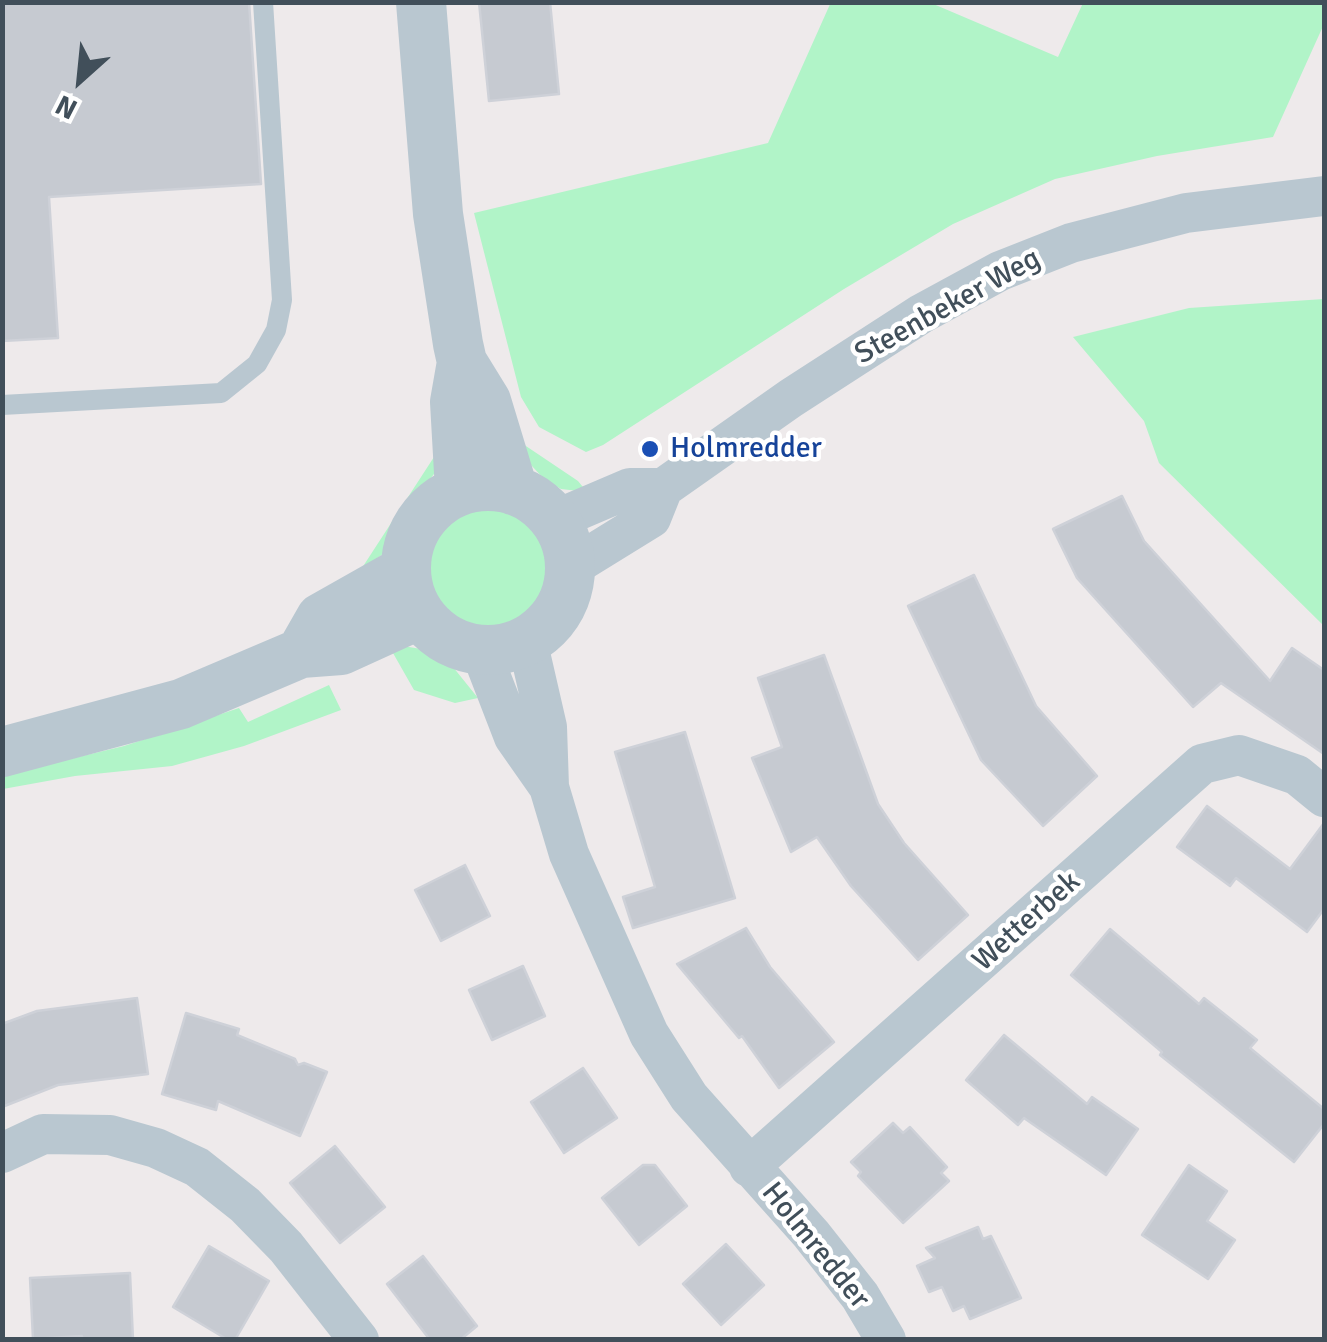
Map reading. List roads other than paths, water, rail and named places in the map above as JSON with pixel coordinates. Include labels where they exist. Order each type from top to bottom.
[{"type":"street","points":[[421,2],[438,214],[462,362],[455,402],[460,490]]},
{"type":"street","name":"Steenbeker Weg","points":[[570,568],[650,518],[664,488],[824,377],[921,314],[1000,271],[1071,242],[1186,213],[1324,196]]},
{"type":"street","points":[[462,362],[486,401],[513,490]]},
{"type":"street","points":[[486,485],[513,490],[529,496],[555,520],[566,543],[570,568],[559,610],[550,622],[504,645],[452,642],[413,592],[412,537],[430,508],[460,490],[486,485]]},
{"type":"street","name":"Steenbeker Weg","points":[[555,520],[630,488],[664,488]]},
{"type":"street","points":[[2,752],[181,704],[301,654],[321,618],[413,592]]},
{"type":"street","name":"Holmredder","points":[[504,645],[514,737],[548,787],[570,854],[649,1034],[689,1097],[811,1234],[860,1296],[886,1340]]},
{"type":"street","name":"Wetterbek","points":[[749,1167],[1202,764],[1239,755],[1297,775],[1324,798]]},
{"type":"street","points":[[2,1153],[42,1134],[110,1134],[156,1148],[197,1167],[244,1204],[286,1247],[358,1340]]},
{"type":"lane","points":[[2,404],[222,393],[257,364],[276,330],[282,300],[264,2]]},
{"type":"place","name":"Holmredder","points":[[650,449]]}]
